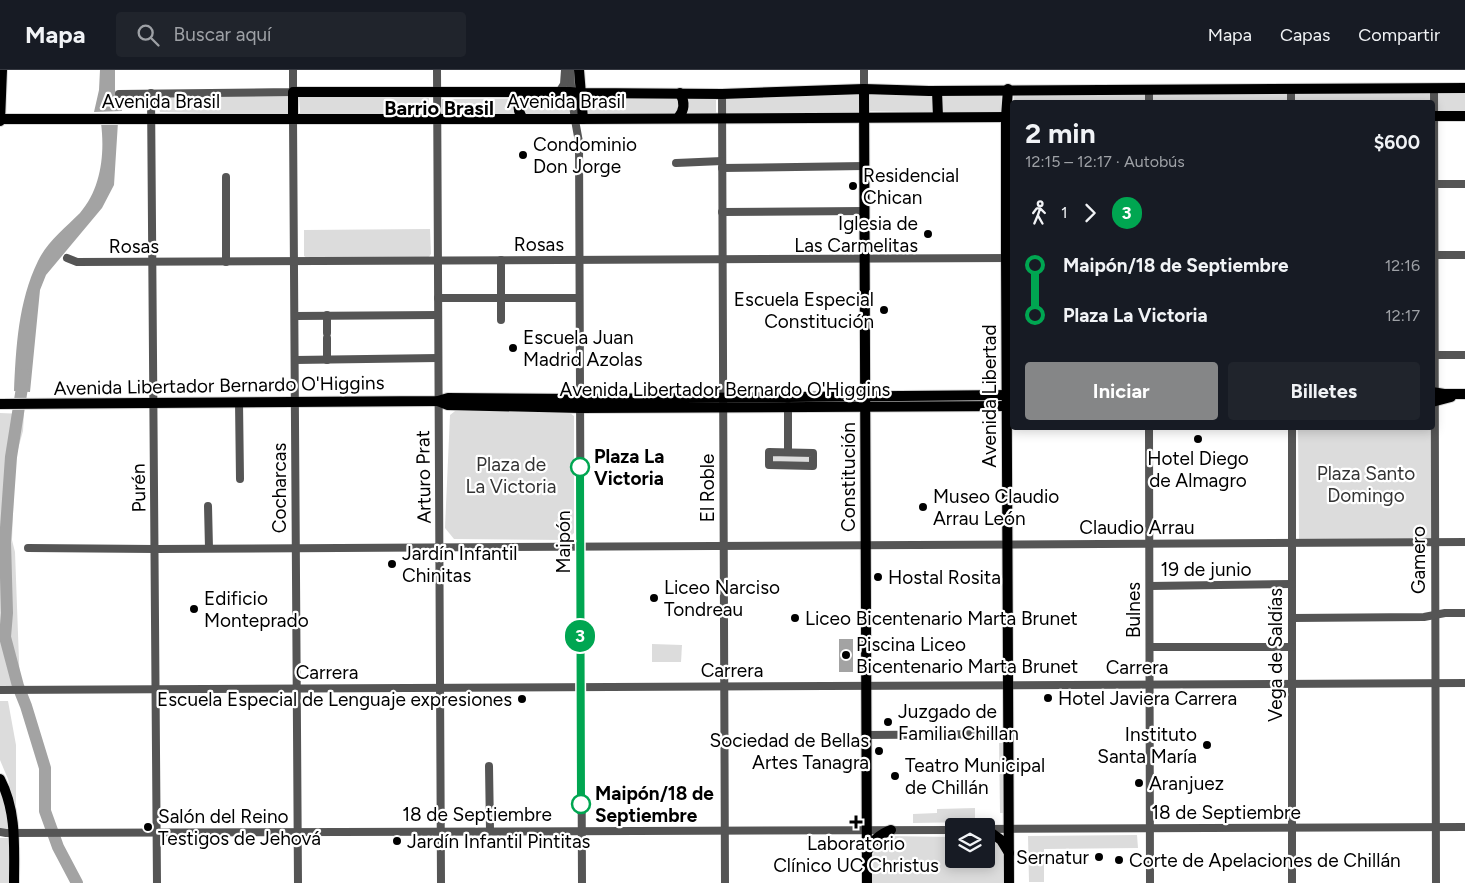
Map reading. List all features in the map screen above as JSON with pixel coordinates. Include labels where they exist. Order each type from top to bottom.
[{"type":"main road","points":[[0,120],[2,70]]},
{"type":"main road","name":"Maipón","points":[[578,119],[575,92],[579,70]]},
{"type":"main road","name":"Avenida Brasil","points":[[293,92],[722,94],[864,90],[1465,88]]},
{"type":"main road","name":"Constitución","points":[[864,90],[867,883]]},
{"type":"main road","name":"Avenida Libertad","points":[[1008,90],[1010,401],[1008,544],[1009,883]]},
{"type":"main road","points":[[937,91],[938,117]]},
{"type":"main road","name":"Cocharcas","points":[[293,92],[293,118]]},
{"type":"main road","points":[[523,119],[519,112],[518,104],[530,92]]},
{"type":"main road","points":[[678,118],[684,104],[680,94]]},
{"type":"main road","points":[[1435,116],[1465,116]]},
{"type":"main road","name":"Avenida Brasil","points":[[0,120],[90,118],[578,119],[1009,117]]},
{"type":"main road","points":[[1435,397],[1462,394]]},
{"type":"main road","name":"Avenida Libertador Bernardo O'Higgins","points":[[2,404],[438,401],[448,405],[1010,401]]},
{"type":"main road","name":"Avenida Libertador Bernardo O'Higgins","points":[[723,402],[788,406],[865,401]]},
{"type":"main road","points":[[0,779],[13,817],[14,883]]},
{"type":"main road","points":[[0,790],[9,802]]},
{"type":"main road","points":[[867,852],[875,840],[891,830]]},
{"type":"main road","points":[[995,836],[1001,840],[1009,854]]},
{"type":"street","points":[[293,70],[293,92]]},
{"type":"street","name":"Arturo Prat","points":[[437,70],[441,883]]},
{"type":"street","points":[[559,92],[565,82],[565,70]]},
{"type":"street","points":[[570,70],[575,92]]},
{"type":"street","name":"Constitución","points":[[864,70],[864,90]]},
{"type":"street","points":[[1291,88],[1291,100]]},
{"type":"street","name":"Gamero","points":[[1434,88],[1434,100]]},
{"type":"street","points":[[1149,89],[1149,100]]},
{"type":"street","name":"Avenida Brasil","points":[[118,94],[293,92]]},
{"type":"street","name":"Purén","points":[[151,93],[157,883]]},
{"type":"street","name":"El Roble","points":[[722,94],[725,883]]},
{"type":"street","name":"Cocharcas","points":[[293,118],[298,883]]},
{"type":"street","name":"Maipón","points":[[578,119],[582,883]]},
{"type":"street","points":[[676,163],[864,166]]},
{"type":"street","points":[[226,177],[226,262]]},
{"type":"street","points":[[1435,184],[1465,184]]},
{"type":"street","points":[[722,212],[864,211]]},
{"type":"street","points":[[1435,256],[1465,255]]},
{"type":"street","name":"Rosas","points":[[67,258],[77,262],[226,262],[1009,258]]},
{"type":"street","points":[[501,260],[501,320]]},
{"type":"street","points":[[438,298],[579,298]]},
{"type":"street","points":[[327,315],[327,360]]},
{"type":"street","points":[[295,316],[438,315]]},
{"type":"street","points":[[1435,355],[1465,355]]},
{"type":"street","points":[[295,360],[438,358]]},
{"type":"street","points":[[239,402],[240,479]]},
{"type":"street","points":[[788,406],[788,452]]},
{"type":"street","name":"Bulnes","points":[[1149,430],[1150,883]]},
{"type":"street","name":"Vega de Saldías","points":[[1292,430],[1292,883]]},
{"type":"street","name":"Gamero","points":[[1433,430],[1436,883]]},
{"type":"street","points":[[769,452],[788,452],[813,453],[813,466],[769,465],[769,452]]},
{"type":"street","points":[[208,506],[209,548]]},
{"type":"street","name":"Claudio Arrau","points":[[28,548],[155,549],[1465,542]]},
{"type":"street","name":"19 de junio","points":[[1150,586],[1292,584]]},
{"type":"street","points":[[1292,618],[1424,617],[1465,613]]},
{"type":"street","points":[[1150,647],[1292,647]]},
{"type":"street","name":"Carrera","points":[[0,690],[1465,683]]},
{"type":"street","points":[[866,735],[1009,734]]},
{"type":"street","points":[[490,766],[490,830]]},
{"type":"street","name":"18 de Septiembre","points":[[995,829],[1465,827]]},
{"type":"street","name":"18 de Septiembre","points":[[0,832],[945,830]]},
{"type":"green space","points":[[1293,91],[1430,91],[1430,100],[1294,100]]},
{"type":"green space","points":[[1437,91],[1465,91],[1465,112],[1437,113]]},
{"type":"green space","points":[[1146,93],[1146,100],[1014,100],[1014,94]]},
{"type":"green space","points":[[1152,93],[1288,94],[1288,100],[1152,100]]},
{"type":"green space","points":[[859,94],[859,114],[725,115],[724,97]]},
{"type":"green space","points":[[870,94],[1001,94],[1002,114],[870,111]]},
{"type":"green space","points":[[287,95],[287,115],[160,112],[157,96]]},
{"type":"green space","points":[[299,97],[429,97],[429,113],[300,113]]},
{"type":"green space","points":[[716,97],[716,115],[587,116],[586,98]]},
{"type":"green space","points":[[569,98],[570,116],[442,117],[442,99]]},
{"type":"green space","points":[[430,229],[431,254],[428,258],[307,258],[304,256],[304,230]]},
{"type":"green space","name":"Plaza de La Victoria","points":[[459,408],[566,410],[574,416],[574,533],[566,540],[454,539],[445,528],[450,415]]},
{"type":"green space","points":[[0,413],[24,414],[23,431],[15,460],[12,540],[15,552],[20,688],[0,688]]},
{"type":"green space","name":"Plaza Santo Domingo","points":[[1298,430],[1432,430],[1433,540],[1299,540]]},
{"type":"green space","points":[[770,453],[812,454],[812,464],[770,464]]},
{"type":"green space","points":[[652,644],[682,645],[681,662],[652,662]]},
{"type":"green space","points":[[0,701],[8,701],[16,745],[16,813],[8,779],[0,760]]},
{"type":"green space","points":[[999,743],[1004,743],[1005,813],[1000,813]]},
{"type":"green space","points":[[0,794],[6,804],[10,831],[0,828]]},
{"type":"green space","points":[[975,808],[975,818],[945,818],[945,822],[913,823],[913,814],[937,813],[937,809]]},
{"type":"green space","points":[[1137,835],[1138,848],[1044,849],[1044,882],[1029,882],[1028,836]]},
{"type":"green space","points":[[888,836],[945,837],[945,868],[995,868],[995,838],[1003,851],[1003,883],[873,883],[872,863],[874,850]]},
{"type":"green space","points":[[0,838],[10,838],[11,883],[0,883]]},
{"type":"shaded area","points":[[100,70],[115,70],[115,90],[122,111],[94,112],[99,90]]},
{"type":"shaded area","points":[[118,122],[114,185],[102,208],[46,275],[40,290],[30,392],[14,391],[19,325],[31,277],[46,248],[80,213],[93,193],[102,159],[101,123]]},
{"type":"shaded area","name":"Piscina Liceo Bicentenario Marta Brunet","points":[[839,639],[853,639],[853,672],[839,672]]},
{"type":"waterway","points":[[24,375],[11,457],[5,542],[7,613],[5,637],[18,686],[45,768],[45,811],[58,847],[77,883]]},
{"type":"bus line","name":"3","points":[[580,467],[581,804]]},
{"type":"place","name":"Condominio Don Jorge","points":[[523,155]]},
{"type":"place","name":"Residencial Chican","points":[[853,186]]},
{"type":"place","name":"Iglesia de Las Carmelitas","points":[[928,234]]},
{"type":"place","name":"Escuela Especial Constitución","points":[[884,310]]},
{"type":"place","name":"Escuela Juan Madrid Azolas","points":[[513,348]]},
{"type":"place","name":"Hotel Diego de Almagro","points":[[1198,439]]},
{"type":"place","name":"Plaza La Victoria","points":[[580,467]]},
{"type":"place","name":"Museo Claudio Arrau León","points":[[923,507]]},
{"type":"place","name":"Jardín Infantil Chinitas","points":[[392,564]]},
{"type":"place","name":"Hostal Rosita","points":[[878,577]]},
{"type":"place","name":"Liceo Narciso Tondreau","points":[[654,598]]},
{"type":"place","name":"Edificio Monteprado","points":[[194,609]]},
{"type":"place","name":"Liceo Bicentenario Marta Brunet","points":[[795,618]]},
{"type":"place","name":"Piscina Liceo Bicentenario Marta Brunet","points":[[846,655]]},
{"type":"place","name":"Hotel Javiera Carrera","points":[[1048,698]]},
{"type":"place","name":"Escuela Especial de Lenguaje expresiones","points":[[522,699]]},
{"type":"place","name":"Juzgado de Familia Chillan","points":[[888,722]]},
{"type":"place","name":"Instituto Santa María","points":[[1207,745]]},
{"type":"place","name":"Sociedad de Bellas Artes Tanagra","points":[[879,751]]},
{"type":"place","name":"Teatro Municipal de Chillán","points":[[895,776]]},
{"type":"place","name":"Aranjuez","points":[[1139,783]]},
{"type":"place","name":"Maipón/18 de Septiembre","points":[[581,804]]},
{"type":"place","name":"Laboratorio Clínico UC Christus","points":[[856,822]]},
{"type":"place","name":"Salón del Reino Testigos de Jehová","points":[[148,827]]},
{"type":"place","name":"Jardín Infantil Pintitas","points":[[397,841]]},
{"type":"place","name":"Sernatur","points":[[1099,857]]},
{"type":"place","name":"Corte de Apelaciones de Chillán","points":[[1119,860]]},
{"type":"district","name":"Barrio Brasil","points":[[439,108]]}]
